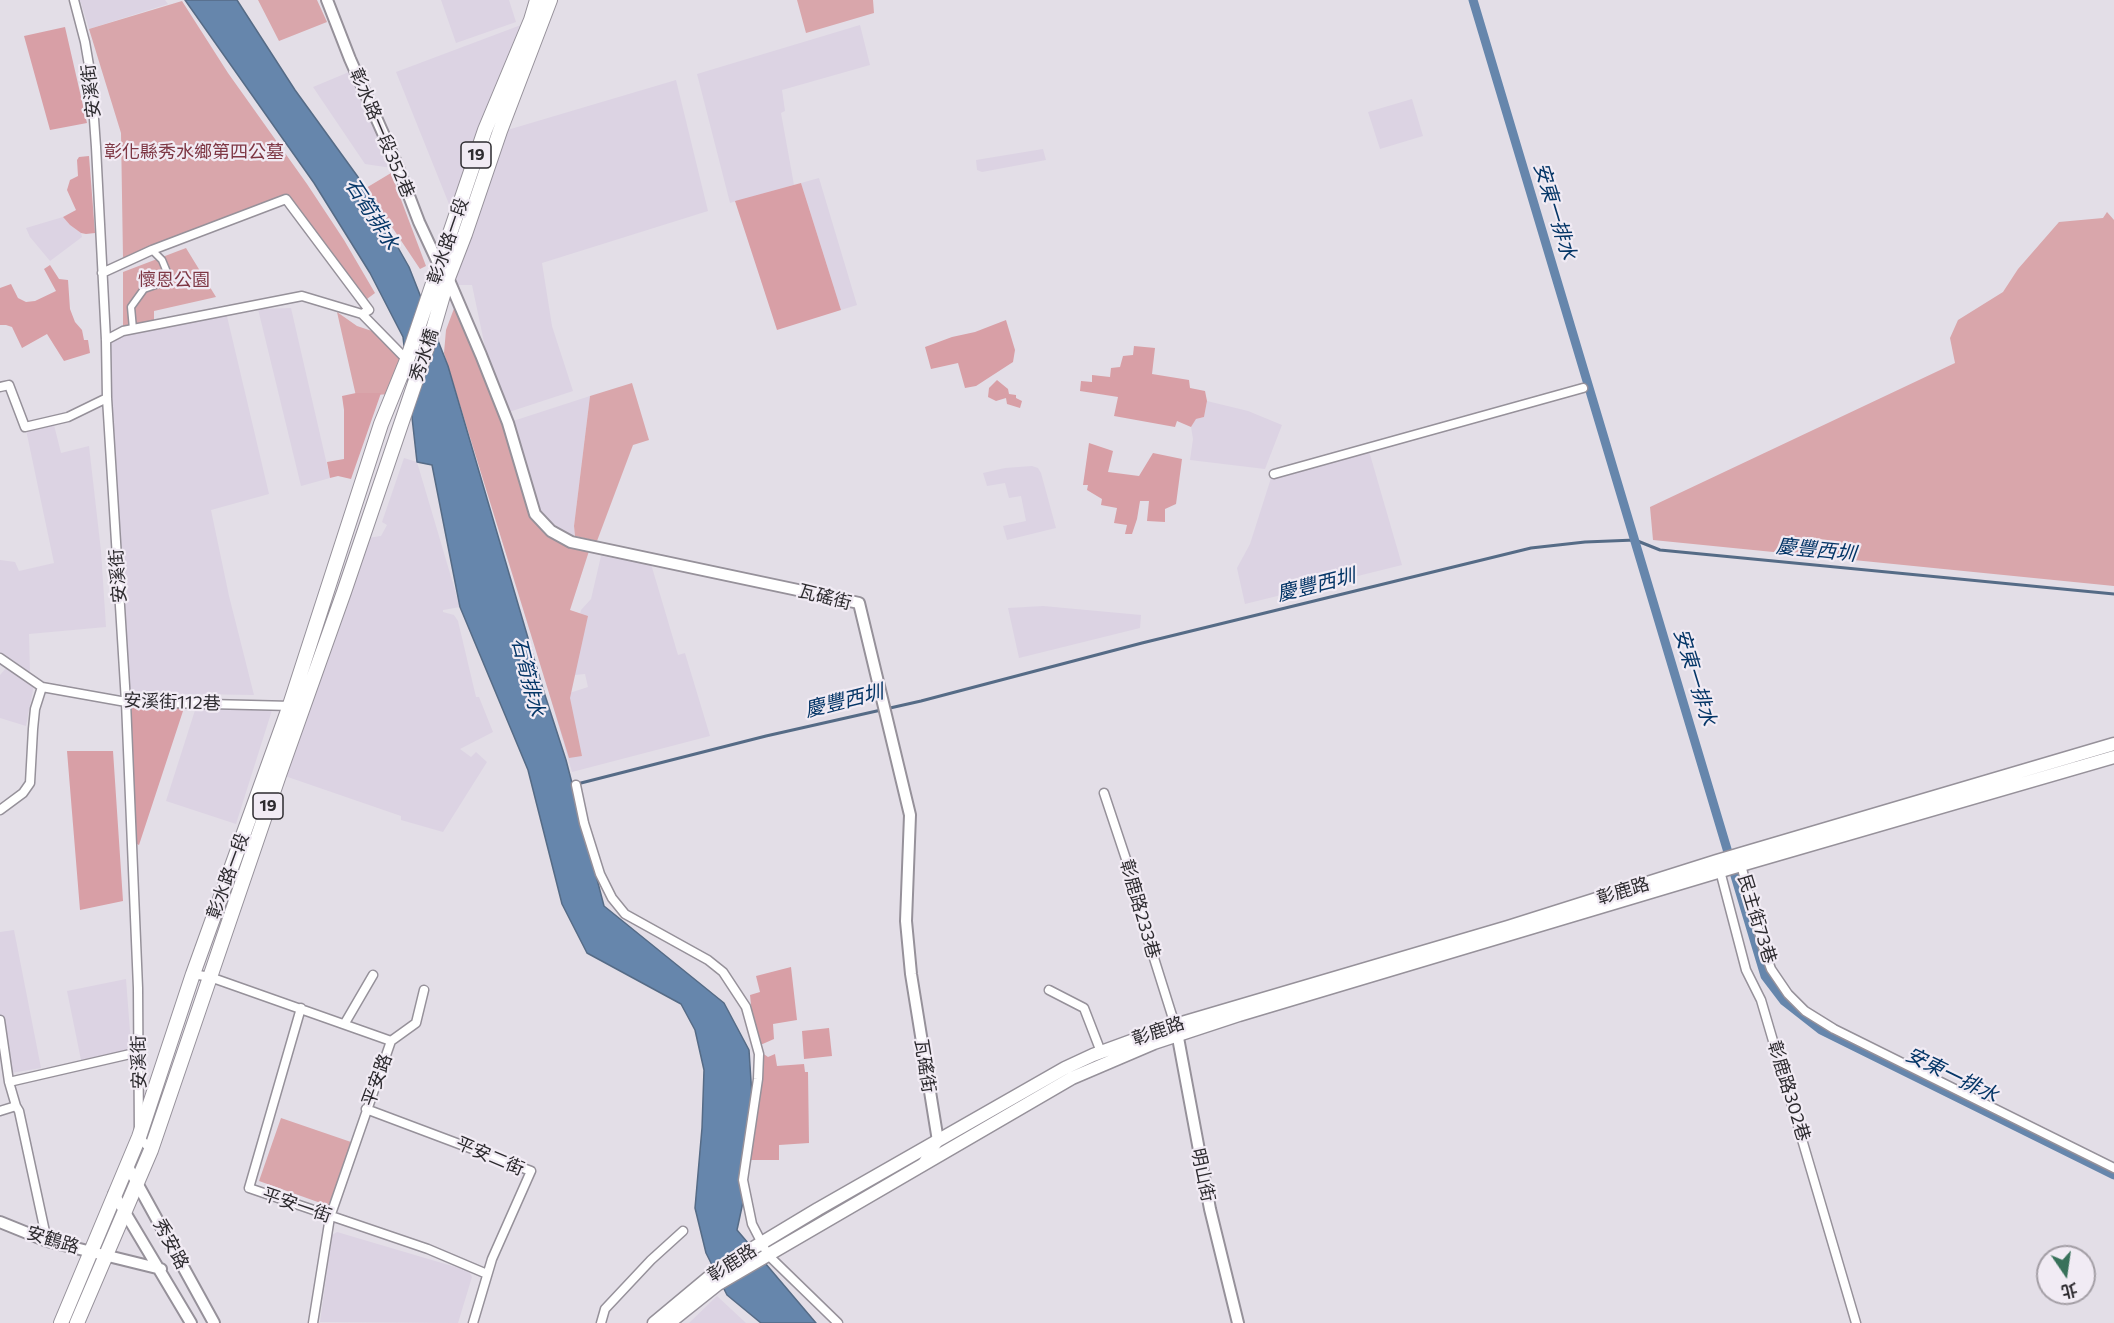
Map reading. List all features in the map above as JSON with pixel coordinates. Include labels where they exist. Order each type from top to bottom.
[{"type":"main road","name":"彰水路一段","points":[[423,313],[485,130],[531,20],[537,0]]},
{"type":"main road","name":"彰水路一段","points":[[448,278],[500,131],[550,0]]},
{"type":"main road","name":"秀水橋","points":[[398,431],[448,278]]},
{"type":"main road","name":"秀水橋","points":[[381,424],[423,313]]},
{"type":"main road","name":"彰水路一段","points":[[77,1323],[151,1150],[210,977],[296,708],[381,424]]},
{"type":"main road","name":"彰水路一段","points":[[61,1323],[139,1137],[193,974],[296,708],[398,431]]},
{"type":"main road","points":[[1929,805],[2114,744]]},
{"type":"main road","points":[[1739,860],[1929,805],[2114,757]]},
{"type":"main road","name":"彰鹿路","points":[[654,1323],[720,1269],[763,1251],[921,1165],[1101,1052],[1250,1012],[1739,860]]},
{"type":"main road","name":"彰鹿路","points":[[669,1323],[818,1209],[938,1141],[1068,1073],[1154,1043],[1177,1030]]},
{"type":"street","name":"安溪街","points":[[74,0],[91,77],[106,340],[107,398],[126,702],[139,1052],[139,1137]]},
{"type":"street","name":"彰水路一段352巷","points":[[327,0],[439,265]]},
{"type":"street","points":[[102,273],[153,250],[286,199],[369,310],[362,314]]},
{"type":"street","points":[[134,329],[131,308],[144,289],[164,282],[169,277],[162,260],[153,250]]},
{"type":"street","name":"瓦磘街","points":[[439,265],[448,278],[508,423],[535,514],[551,531],[571,542],[859,603],[910,815],[906,921],[911,974],[938,1141]]},
{"type":"street","points":[[106,340],[123,331],[302,296],[362,314],[407,360]]},
{"type":"street","points":[[0,387],[9,385],[25,427],[68,417],[107,398]]},
{"type":"street","points":[[1274,474],[1583,388]]},
{"type":"street","name":"安溪街112巷","points":[[0,658],[42,687],[126,702],[296,708]]},
{"type":"street","points":[[0,810],[23,793],[30,783],[35,709],[42,687]]},
{"type":"street","points":[[576,785],[590,843],[600,874],[612,898],[625,914],[708,960],[723,972],[746,1007],[759,1054],[758,1079],[743,1180],[752,1224],[763,1251],[838,1323]]},
{"type":"street","name":"彰鹿路233巷","points":[[1104,793],[1134,883],[1147,936],[1177,1030]]},
{"type":"street","name":"民主街73巷","points":[[1739,860],[1771,969],[1788,994],[1805,1011],[1834,1029],[2114,1168]]},
{"type":"street","name":"彰鹿路302巷","points":[[1719,866],[1746,970],[1764,1011],[1856,1323]]},
{"type":"street","name":"平安路","points":[[193,974],[210,977],[392,1041],[366,1109],[330,1217],[313,1323]]},
{"type":"street","points":[[345,1023],[373,975]]},
{"type":"street","points":[[392,1041],[416,1023],[424,990]]},
{"type":"street","points":[[1049,990],[1084,1008],[1101,1052]]},
{"type":"street","name":"平安一街","points":[[301,1008],[249,1188],[428,1249],[487,1274]]},
{"type":"street","points":[[0,1020],[9,1082],[19,1111],[47,1241]]},
{"type":"street","name":"明山街","points":[[1177,1030],[1192,1122],[1210,1209],[1238,1323]]},
{"type":"street","points":[[9,1082],[139,1052]]},
{"type":"street","points":[[0,1111],[16,1106]]},
{"type":"street","name":"平安二街","points":[[366,1109],[531,1171],[487,1274],[472,1323]]},
{"type":"street","points":[[139,1137],[151,1150]]},
{"type":"street","points":[[921,1165],[938,1141]]},
{"type":"street","name":"秀安路","points":[[127,1165],[214,1323]]},
{"type":"street","name":"秀安路","points":[[114,1194],[161,1269],[191,1323]]},
{"type":"street","name":"安鶴路","points":[[0,1222],[47,1241],[161,1269]]},
{"type":"street","points":[[601,1323],[604,1309],[651,1260],[683,1231]]},
{"type":"shaded area","points":[[80,0],[165,0],[168,4],[89,29]]},
{"type":"shaded area","points":[[441,0],[509,0],[516,22],[456,43]]},
{"type":"shaded area","points":[[521,25],[453,214],[396,72]]},
{"type":"shaded area","points":[[860,25],[870,65],[782,90],[785,111],[781,113],[794,185],[730,203],[697,74]]},
{"type":"shaded area","points":[[65,27],[87,123],[50,130],[24,36]]},
{"type":"shaded area","points":[[349,72],[392,168],[365,164],[313,87]]},
{"type":"shaded area","points":[[676,80],[708,211],[542,263],[552,326],[573,391],[506,413],[485,347],[472,285],[453,285],[504,131]]},
{"type":"shaded area","points":[[1412,99],[1423,136],[1380,149],[1368,112]]},
{"type":"shaded area","points":[[1043,149],[1046,160],[982,172],[977,170],[976,160]]},
{"type":"shaded area","points":[[89,156],[95,233],[86,234],[70,225],[63,217],[76,210],[67,190],[70,180],[78,176],[77,160],[79,157]]},
{"type":"shaded area","points":[[819,178],[857,305],[841,310],[801,183]]},
{"type":"shaded area","points":[[801,183],[841,310],[777,330],[735,201]]},
{"type":"shaded area","points":[[63,217],[81,233],[82,237],[50,261],[30,237],[26,228]]},
{"type":"shaded area","points":[[50,265],[59,279],[68,280],[70,309],[75,322],[82,330],[84,340],[88,340],[90,353],[64,361],[47,334],[22,348],[12,327],[0,325],[0,288],[11,284],[18,298],[26,302],[35,301],[56,291],[44,269]]},
{"type":"shaded area","points":[[291,308],[330,478],[301,486],[258,309]]},
{"type":"shaded area","points":[[226,312],[269,494],[211,510],[229,596],[254,695],[128,693],[104,339]]},
{"type":"shaded area","points":[[1006,320],[1015,350],[1013,362],[976,386],[965,388],[958,363],[931,369],[925,347]]},
{"type":"shaded area","points":[[1134,346],[1155,348],[1152,374],[1189,380],[1190,388],[1205,391],[1207,401],[1204,417],[1196,419],[1191,427],[1177,421],[1175,427],[1114,416],[1118,397],[1080,391],[1081,381],[1092,382],[1092,375],[1110,377],[1111,368],[1120,367],[1123,356],[1133,355]]},
{"type":"shaded area","points":[[997,380],[1008,389],[1009,394],[1016,395],[1016,398],[1022,401],[1020,408],[1007,404],[1006,398],[996,401],[988,397],[989,388]]},
{"type":"shaded area","points":[[356,393],[381,393],[351,479],[338,476],[330,478],[327,462],[344,459],[342,396]]},
{"type":"shaded area","points":[[590,396],[574,526],[575,536],[566,534],[541,520],[507,423]]},
{"type":"shaded area","points":[[1207,401],[1248,411],[1282,425],[1265,469],[1190,460],[1193,439],[1191,427],[1196,419],[1204,417]]},
{"type":"shaded area","points":[[52,417],[61,453],[89,446],[101,551],[106,627],[29,634],[30,674],[0,656],[0,560],[15,562],[19,571],[54,563],[25,425]]},
{"type":"shaded area","points":[[1089,443],[1113,451],[1108,472],[1139,476],[1153,453],[1182,459],[1176,504],[1165,509],[1165,522],[1147,521],[1149,501],[1140,501],[1132,534],[1125,534],[1127,525],[1114,523],[1117,508],[1101,505],[1102,499],[1087,490],[1088,485],[1083,485]]},
{"type":"shaded area","points":[[1369,451],[1402,565],[1245,604],[1237,568],[1250,544],[1271,478]]},
{"type":"shaded area","points":[[404,458],[417,462],[460,607],[443,610],[443,612],[454,615],[458,621],[476,697],[479,697],[493,732],[460,749],[471,757],[476,752],[487,762],[443,832],[401,820],[401,816],[282,775],[367,538],[381,536],[387,525],[382,522]]},
{"type":"shaded area","points":[[1032,466],[1038,468],[1041,473],[1056,528],[1007,540],[1003,526],[1026,521],[1021,496],[1009,498],[1005,483],[987,486],[983,473],[1005,468]]},
{"type":"shaded area","points":[[601,556],[651,564],[678,655],[685,653],[710,736],[572,772],[551,699],[588,687],[585,674],[575,675],[571,661],[581,610],[591,599]]},
{"type":"shaded area","points":[[1043,606],[1141,615],[1140,628],[1019,658],[1008,608]]},
{"type":"shaded area","points":[[7,667],[34,685],[26,726],[0,718],[0,675]]},
{"type":"shaded area","points":[[179,704],[183,711],[139,845],[135,843],[128,709],[132,705]]},
{"type":"shaded area","points":[[197,704],[273,707],[236,824],[166,801]]},
{"type":"shaded area","points":[[67,751],[113,751],[123,901],[80,910]]},
{"type":"shaded area","points":[[14,930],[41,1068],[11,1073],[0,1024],[0,932]]},
{"type":"shaded area","points":[[791,967],[797,1020],[773,1024],[774,1039],[758,1046],[750,995],[760,992],[756,976]]},
{"type":"shaded area","points":[[126,979],[131,1045],[128,1050],[81,1060],[67,991]]},
{"type":"shaded area","points":[[829,1028],[832,1056],[804,1059],[802,1031]]},
{"type":"shaded area","points":[[758,1050],[768,1057],[775,1054],[777,1066],[804,1064],[805,1072],[808,1072],[809,1143],[779,1145],[779,1160],[746,1160]]},
{"type":"shaded area","points":[[337,1232],[469,1271],[472,1277],[458,1323],[320,1322],[332,1235]]},
{"type":"shaded area","points":[[717,1296],[746,1323],[689,1323]]},
{"type":"green space","points":[[258,0],[317,0],[327,22],[279,41]]},
{"type":"green space","points":[[797,0],[873,0],[874,13],[806,33]]},
{"type":"green space","name":"彰化縣秀水鄉第四公墓","points":[[182,1],[228,73],[344,240],[375,293],[367,299],[287,195],[123,258],[121,133],[89,29]]},
{"type":"green space","points":[[391,173],[426,266],[420,269],[366,188]]},
{"type":"green space","points":[[2107,212],[2114,220],[2114,586],[1653,540],[1650,507],[1955,363],[1950,338],[1958,320],[2003,292],[2018,269],[2059,222],[2103,218]]},
{"type":"green space","name":"懷恩公園","points":[[186,248],[216,297],[154,311],[154,323],[123,328],[123,272]]},
{"type":"green space","points":[[459,295],[498,414],[550,536],[589,551],[570,610],[588,616],[570,698],[582,756],[569,758],[444,353],[446,330]]},
{"type":"green space","points":[[337,312],[357,326],[372,331],[403,362],[392,394],[356,396]]},
{"type":"green space","points":[[632,383],[649,440],[633,445],[597,541],[575,536],[574,526],[590,396]]},
{"type":"green space","points":[[281,1118],[351,1142],[329,1206],[259,1181]]},
{"type":"water","name":"石筍排水","points":[[185,0],[237,0],[295,90],[358,177],[409,267],[448,366],[566,760],[604,906],[724,1003],[749,1050],[753,1112],[751,1137],[740,1171],[743,1202],[737,1230],[816,1323],[761,1323],[727,1295],[706,1253],[695,1208],[704,1070],[695,1030],[681,1004],[587,953],[562,904],[528,770],[460,607],[432,465],[417,462],[403,337],[370,273],[314,183]]},
{"type":"waterway","name":"安東一排水","points":[[1473,0],[1765,976],[1784,1001],[1821,1030],[2114,1175]]},
{"type":"waterway","name":"慶豐西圳","points":[[577,784],[766,736],[921,701],[1142,643],[1531,548],[1585,542],[1635,540],[1660,550],[2114,594]]}]
